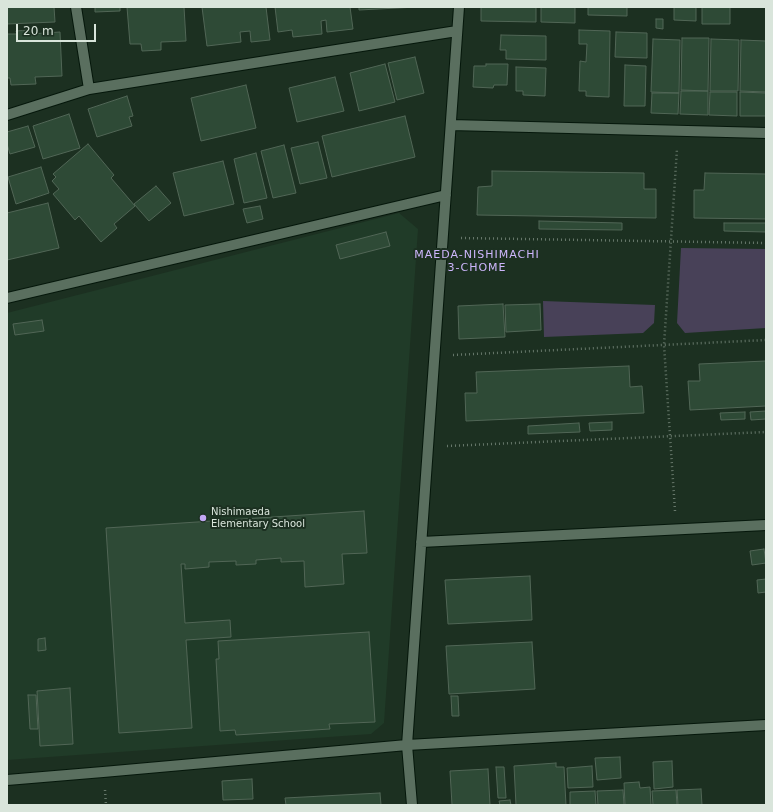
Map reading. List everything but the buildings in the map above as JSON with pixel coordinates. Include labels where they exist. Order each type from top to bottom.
[{"type":"street","points":[[76,7],[89,89]]},
{"type":"street","points":[[412,805],[407,745],[459,7]]},
{"type":"street","points":[[7,115],[89,89],[458,31]]},
{"type":"street","points":[[451,125],[766,133]]},
{"type":"street","points":[[7,298],[446,195]]},
{"type":"street","points":[[421,542],[766,525]]},
{"type":"street","points":[[7,780],[407,745],[766,725]]},
{"type":"path","points":[[676,530],[664,345],[678,131]]},
{"type":"path","points":[[443,237],[766,242]]},
{"type":"path","points":[[434,356],[766,340]]},
{"type":"path","points":[[428,447],[766,432]]},
{"type":"shaded area","name":"Nishimaeda Elementary School","points":[[399,213],[418,229],[384,723],[371,734],[7,760],[7,313]]},
{"type":"shaded area","points":[[681,248],[766,249],[766,328],[685,333],[677,323]]},
{"type":"shaded area","points":[[543,301],[655,305],[654,323],[643,333],[544,337]]},
{"type":"place","name":"Nishimaeda Elementary School","points":[[203,518]]},
{"type":"district","name":"MAEDA-NISHIMACHI 3-CHOME","points":[[477,261]]}]
